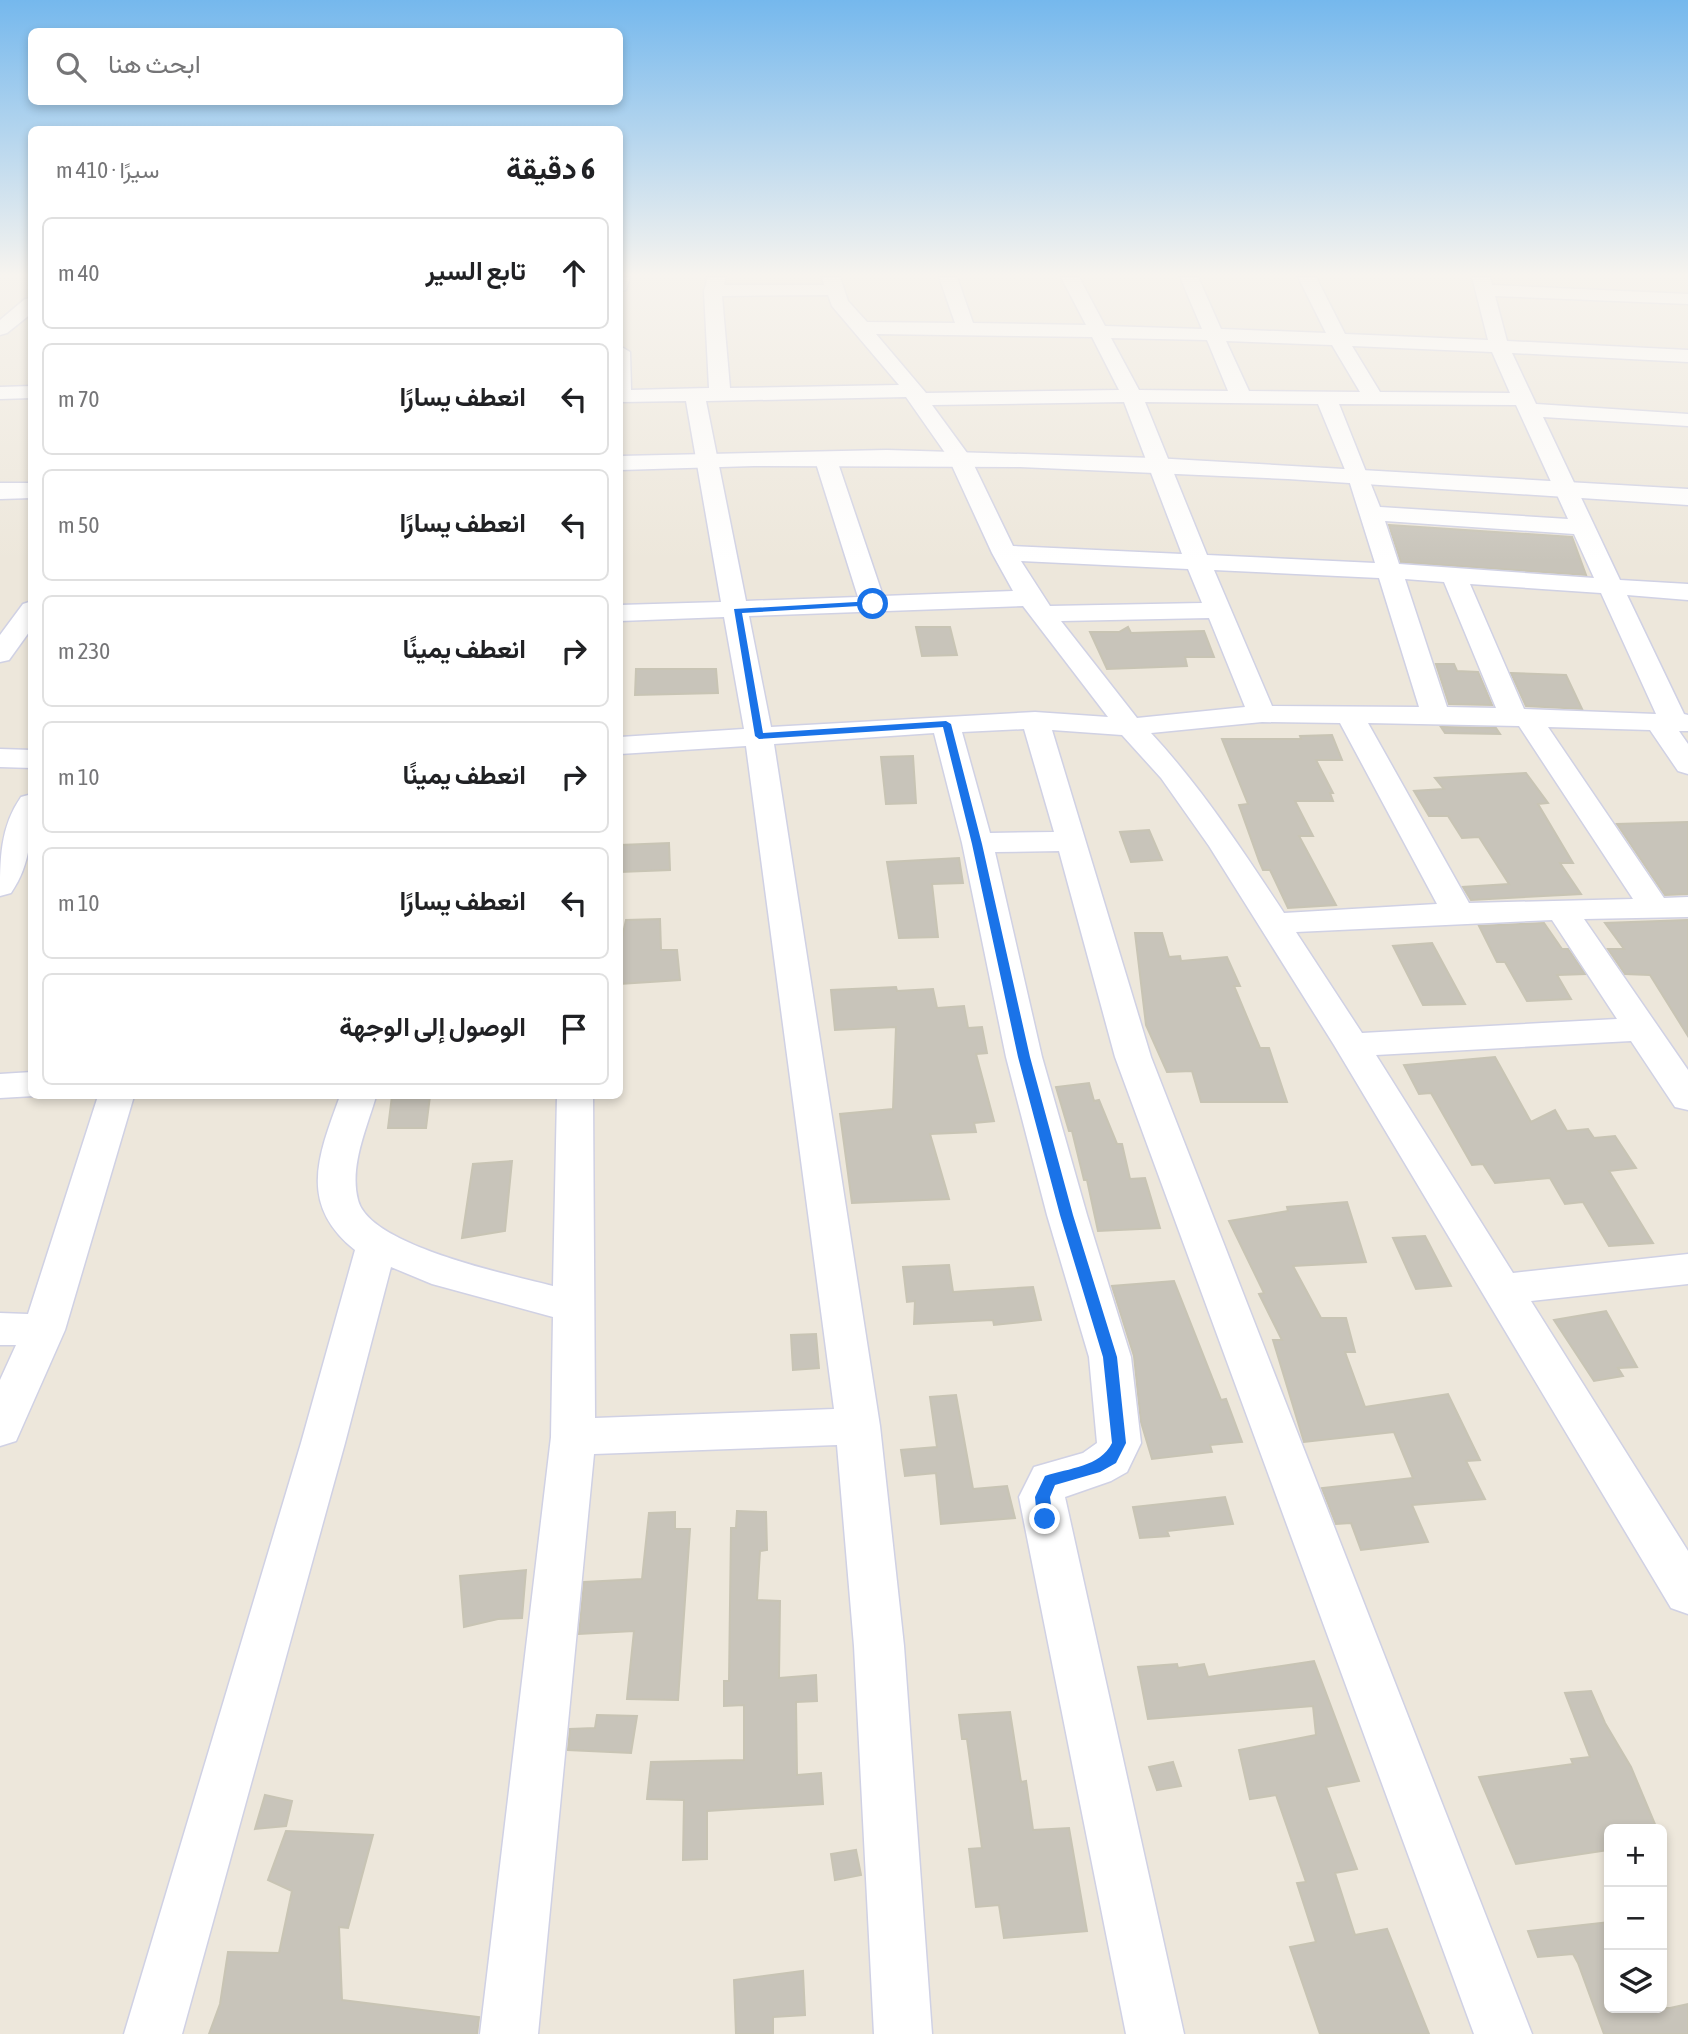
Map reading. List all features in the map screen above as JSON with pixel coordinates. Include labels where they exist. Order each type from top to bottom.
[{"type":"street","points":[[709,372],[707,459],[759,736],[858,1426],[879,1646],[903,2034]]},
{"type":"street","points":[[897,372],[958,457],[1004,553],[1036,606],[1130,727],[1179,782],[1223,844],[1352,1045],[1688,1593]]},
{"type":"street","points":[[1120,372],[1262,714]]},
{"type":"street","points":[[1230,372],[1241,397]]},
{"type":"street","points":[[1358,372],[1374,398]]},
{"type":"street","points":[[1511,372],[1673,723],[1688,765]]},
{"type":"street","points":[[0,393],[28,392]]},
{"type":"street","points":[[623,396],[1374,398],[1526,404],[1688,420]]},
{"type":"street","points":[[1326,397],[1359,477],[1437,715]]},
{"type":"street","points":[[825,457],[873,604]]},
{"type":"street","points":[[623,463],[707,459],[958,457],[1161,466],[1688,497]]},
{"type":"street","points":[[0,491],[28,490]]},
{"type":"street","points":[[1371,513],[1582,527]]},
{"type":"street","points":[[1004,553],[1390,571],[1688,592]]},
{"type":"street","points":[[1454,576],[1521,717],[1655,908]]},
{"type":"street","points":[[623,613],[873,604],[1218,610]]},
{"type":"street","points":[[0,654],[28,615]]},
{"type":"street","points":[[623,747],[1035,720],[1130,727],[1262,714],[1437,715],[1673,723]]},
{"type":"street","points":[[1350,715],[1458,913]]},
{"type":"street","points":[[1035,720],[1133,1057],[1503,2034]]},
{"type":"street","points":[[946,724],[977,844],[1024,1057],[1067,1215],[1110,1357],[1119,1443],[1111,1459],[1094,1468],[1050,1480],[1042,1497],[1156,2034]]},
{"type":"street","points":[[0,886],[28,813]]},
{"type":"street","points":[[977,844],[1072,841]]},
{"type":"street","points":[[1272,924],[1458,913],[1688,907]]},
{"type":"street","points":[[1562,911],[1688,1098]]},
{"type":"street","points":[[1352,1045],[1640,1029]]},
{"type":"street","points":[[0,1086],[28,1084]]},
{"type":"street","points":[[0,1429],[44,1330],[115,1099]]},
{"type":"street","points":[[357,1099],[338,1159],[338,1200],[349,1224],[376,1245],[446,1273],[574,1307]]},
{"type":"street","points":[[509,2034],[573,1437],[575,1099]]},
{"type":"street","points":[[153,2034],[323,1443],[376,1245]]},
{"type":"street","points":[[1503,1289],[1688,1269]]},
{"type":"street","points":[[0,1329],[44,1330]]},
{"type":"street","points":[[573,1437],[858,1426]]},
{"type":"building","points":[[1389,525],[1572,537],[1586,575],[1401,562]]},
{"type":"building","points":[[916,627],[950,627],[957,655],[922,656]]},
{"type":"building","points":[[1128,627],[1131,633],[1204,631],[1214,657],[1185,657],[1187,666],[1107,669],[1090,632],[1119,632]]},
{"type":"building","points":[[1436,664],[1454,664],[1457,671],[1478,672],[1492,705],[1449,704]]},
{"type":"building","points":[[636,669],[716,669],[718,693],[635,695]]},
{"type":"building","points":[[1511,673],[1566,675],[1582,709],[1526,706]]},
{"type":"building","points":[[1441,727],[1496,728],[1500,734],[1445,733]]},
{"type":"building","points":[[1332,735],[1342,760],[1316,760],[1333,793],[1330,793],[1333,801],[1295,801],[1313,836],[1299,836],[1336,905],[1288,908],[1270,870],[1263,870],[1259,861],[1239,805],[1248,804],[1222,739],[1301,739],[1300,736]]},
{"type":"building","points":[[913,756],[916,803],[886,804],[881,757]]},
{"type":"building","points":[[1526,773],[1548,803],[1538,804],[1573,863],[1560,863],[1581,894],[1471,900],[1463,887],[1509,884],[1479,837],[1462,838],[1448,816],[1429,816],[1414,791],[1444,789],[1435,778]]},
{"type":"building","points":[[1688,822],[1688,894],[1665,895],[1617,824]]},
{"type":"building","points":[[1149,830],[1162,860],[1131,862],[1120,832]]},
{"type":"building","points":[[669,843],[670,870],[623,872],[623,845]]},
{"type":"building","points":[[959,858],[963,883],[932,884],[938,937],[899,938],[887,862]]},
{"type":"building","points":[[660,919],[661,950],[677,950],[680,980],[623,984],[623,934],[626,920]]},
{"type":"building","points":[[1688,920],[1688,1036],[1650,975],[1625,974],[1608,949],[1624,949],[1605,923]]},
{"type":"building","points":[[1544,923],[1562,949],[1568,949],[1585,974],[1557,975],[1571,999],[1527,1001],[1505,962],[1497,962],[1479,926]]},
{"type":"building","points":[[1135,933],[1162,933],[1169,957],[1180,956],[1181,961],[1227,957],[1240,986],[1234,986],[1260,1048],[1269,1048],[1287,1102],[1201,1102],[1192,1071],[1167,1072],[1146,1025]]},
{"type":"building","points":[[1432,943],[1465,1004],[1423,1005],[1393,946]]},
{"type":"building","points":[[896,987],[897,991],[933,989],[937,1008],[964,1006],[968,1028],[982,1027],[987,1053],[976,1054],[994,1121],[974,1123],[976,1132],[930,1134],[949,1199],[852,1203],[840,1114],[893,1109],[896,1027],[835,1030],[831,990]]},
{"type":"building","points":[[1495,1057],[1531,1122],[1555,1110],[1567,1131],[1588,1129],[1594,1138],[1615,1136],[1636,1168],[1609,1171],[1653,1243],[1609,1246],[1583,1202],[1565,1204],[1550,1178],[1495,1183],[1483,1164],[1472,1165],[1431,1093],[1419,1094],[1404,1065]]},
{"type":"building","points":[[1089,1083],[1094,1101],[1099,1100],[1117,1144],[1122,1144],[1130,1179],[1145,1178],[1160,1228],[1098,1231],[1087,1180],[1084,1180],[1072,1131],[1069,1131],[1056,1087]]},
{"type":"building","points":[[392,1099],[430,1099],[426,1128],[388,1128]]},
{"type":"building","points":[[512,1161],[505,1231],[462,1238],[473,1164]]},
{"type":"building","points":[[1347,1202],[1366,1262],[1293,1266],[1321,1318],[1346,1318],[1355,1352],[1345,1352],[1365,1407],[1448,1394],[1480,1460],[1466,1461],[1485,1499],[1412,1505],[1428,1542],[1361,1550],[1351,1523],[1336,1524],[1322,1488],[1413,1478],[1394,1432],[1304,1442],[1273,1340],[1282,1340],[1259,1294],[1264,1293],[1229,1221],[1288,1211],[1287,1207]]},
{"type":"building","points":[[1425,1236],[1451,1286],[1416,1289],[1393,1238]]},
{"type":"building","points":[[949,1265],[953,1292],[1033,1287],[1041,1320],[994,1325],[993,1320],[914,1324],[915,1301],[907,1302],[903,1267]]},
{"type":"building","points":[[1174,1281],[1221,1400],[1226,1399],[1242,1442],[1210,1445],[1212,1452],[1152,1459],[1141,1422],[1134,1356],[1112,1286]]},
{"type":"building","points":[[1606,1311],[1637,1367],[1618,1368],[1623,1376],[1594,1381],[1554,1320]]},
{"type":"building","points":[[816,1334],[819,1368],[793,1370],[791,1335]]},
{"type":"building","points":[[956,1395],[973,1489],[1007,1486],[1015,1518],[941,1524],[936,1473],[905,1476],[901,1450],[937,1447],[930,1397]]},
{"type":"building","points":[[1225,1497],[1233,1524],[1167,1531],[1169,1536],[1140,1538],[1133,1507]]},
{"type":"building","points":[[737,1511],[766,1512],[767,1550],[760,1551],[757,1600],[780,1601],[779,1678],[816,1675],[817,1701],[796,1702],[797,1775],[821,1773],[823,1804],[707,1811],[707,1859],[683,1860],[684,1800],[647,1799],[651,1762],[744,1760],[744,1705],[724,1706],[724,1681],[729,1681],[731,1528],[736,1528]]},
{"type":"building","points":[[675,1512],[675,1529],[690,1529],[678,1700],[627,1699],[634,1631],[579,1634],[584,1582],[642,1579],[649,1513]]},
{"type":"building","points":[[526,1570],[522,1618],[498,1619],[464,1627],[460,1576]]},
{"type":"building","points":[[1314,1661],[1359,1781],[1326,1787],[1357,1869],[1335,1873],[1355,1935],[1387,1929],[1429,2034],[1320,2034],[1290,1947],[1316,1942],[1297,1883],[1306,1882],[1276,1795],[1250,1799],[1239,1750],[1316,1735],[1313,1706],[1148,1719],[1138,1667],[1177,1664],[1178,1668],[1204,1664],[1208,1677]]},
{"type":"building","points":[[1591,1691],[1605,1723],[1631,1767],[1655,1824],[1604,1824],[1604,1851],[1516,1864],[1479,1777],[1573,1764],[1571,1759],[1590,1757],[1565,1693]]},
{"type":"building","points":[[1010,1712],[1021,1782],[1026,1781],[1033,1830],[1069,1828],[1087,1931],[1004,1938],[999,1905],[976,1907],[969,1849],[982,1848],[967,1739],[962,1739],[959,1715]]},
{"type":"building","points":[[597,1715],[637,1716],[631,1753],[568,1750],[570,1729],[595,1728]]},
{"type":"building","points":[[1173,1762],[1181,1786],[1157,1790],[1149,1767]]},
{"type":"building","points":[[265,1795],[292,1801],[286,1826],[255,1829]]},
{"type":"building","points":[[286,1831],[373,1835],[348,1928],[339,1927],[342,2000],[479,2017],[477,2034],[209,2034],[220,2004],[228,1952],[279,1953],[292,1891],[268,1880]]},
{"type":"building","points":[[856,1850],[861,1875],[835,1880],[831,1854]]},
{"type":"building","points":[[1604,1923],[1604,2013],[1667,2013],[1667,2008],[1688,2004],[1688,2034],[1604,2034],[1573,1954],[1538,1957],[1528,1931]]},
{"type":"building","points":[[803,1971],[805,2015],[773,2017],[773,2034],[736,2034],[734,1980]]},
{"type":"route","points":[[873,604],[737,610],[759,736],[946,724],[977,844],[1024,1057],[1067,1215],[1110,1357],[1119,1443],[1111,1459],[1094,1468],[1050,1480],[1042,1497],[1045,1519]]}]
